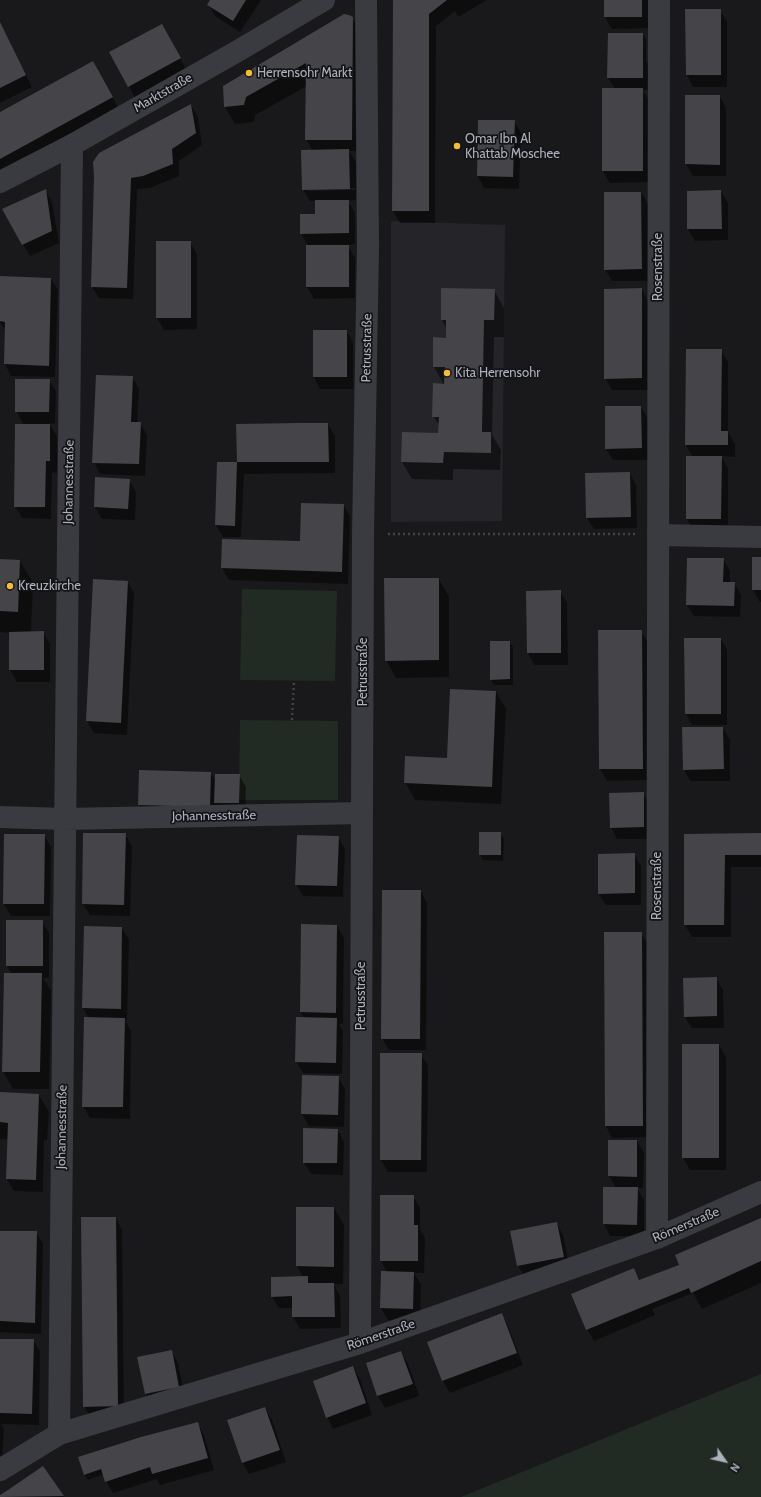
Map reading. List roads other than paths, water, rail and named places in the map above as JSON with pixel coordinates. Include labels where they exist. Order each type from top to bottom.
[{"type":"street","name":"Marktstraße","points":[[0,182],[72,145],[324,0]]},
{"type":"street","name":"Petrusstraße","points":[[360,1343],[363,534],[368,247],[366,0]]},
{"type":"street","name":"Rosenstraße","points":[[656,1238],[658,0]]},
{"type":"street","name":"Johannesstraße","points":[[59,1434],[72,145]]},
{"type":"street","points":[[658,534],[761,537]]},
{"type":"street","name":"Johannesstraße","points":[[65,819],[362,813]]},
{"type":"street","points":[[0,816],[65,819]]},
{"type":"street","name":"Römerstraße","points":[[0,1470],[59,1434],[360,1343],[656,1238],[761,1192]]},
{"type":"place","name":"Herrensohr Markt","points":[[249,73]]},
{"type":"place","name":"Omar Ibn Al Khattab Moschee","points":[[457,146]]},
{"type":"place","name":"Kita Herrensohr","points":[[447,373]]},
{"type":"place","name":"Kreuzkirche","points":[[10,586]]}]
